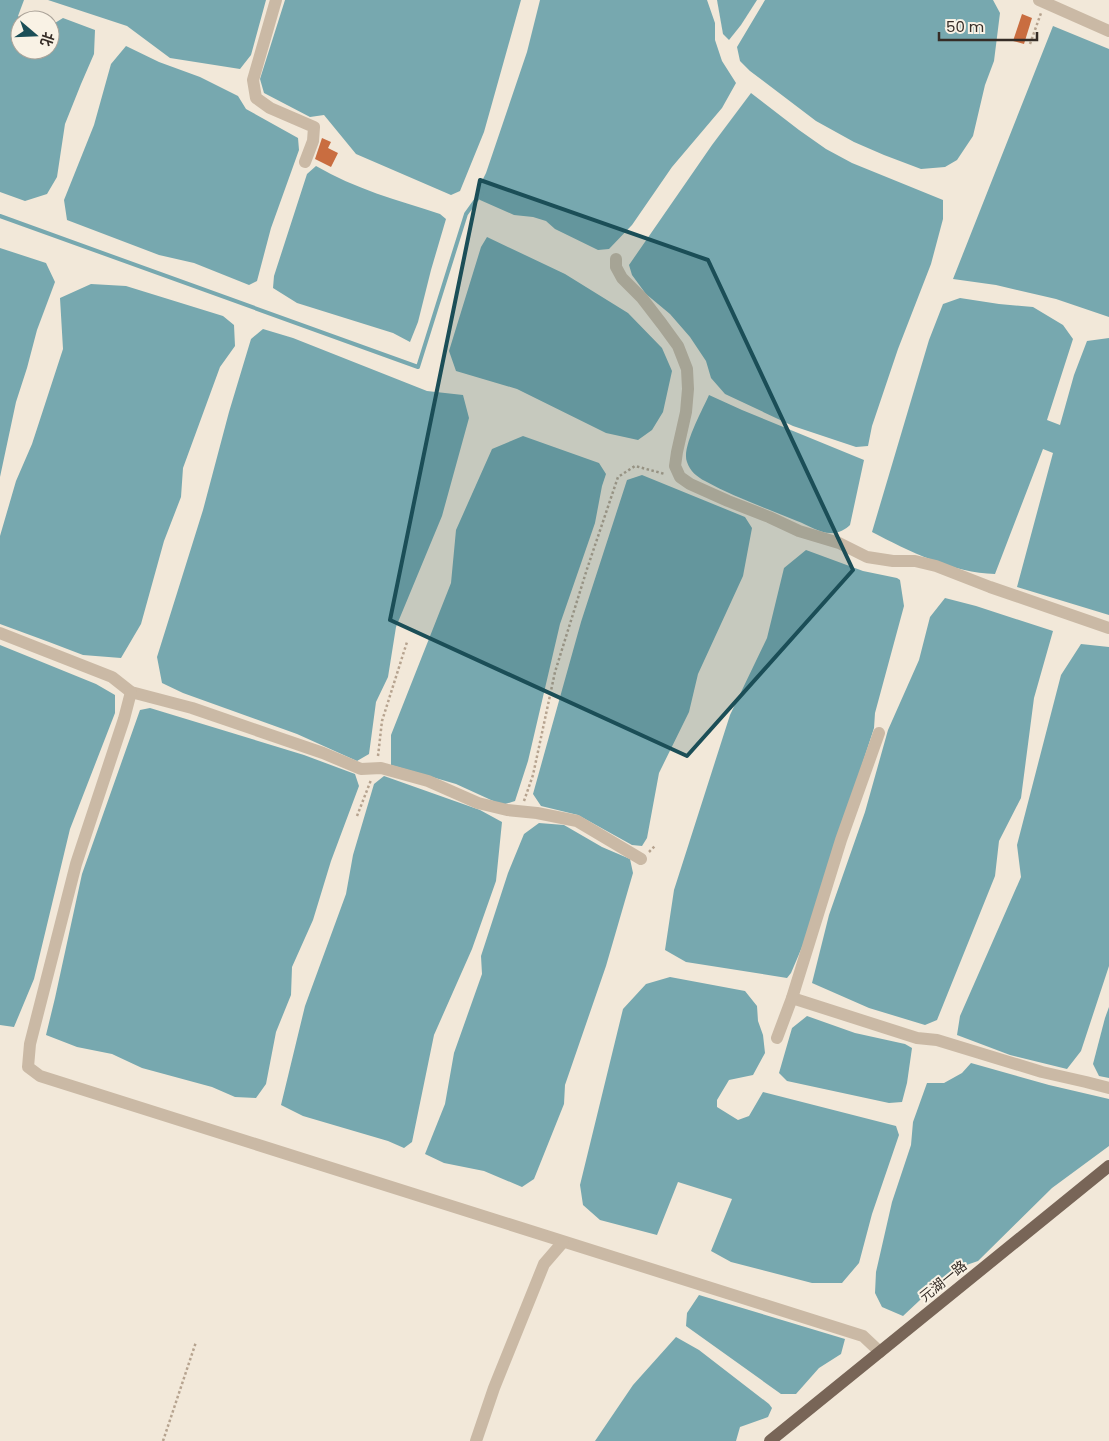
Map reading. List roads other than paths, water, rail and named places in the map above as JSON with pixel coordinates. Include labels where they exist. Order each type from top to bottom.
[{"type":"main road","name":"元湖一路","points":[[770,1441],[1109,1166]]},
{"type":"lane","points":[[276,0],[253,80],[256,98],[270,108],[314,128],[305,162]]},
{"type":"lane","points":[[1042,1],[1109,31]]},
{"type":"lane","points":[[616,259],[616,267],[622,278],[642,298],[678,346],[687,370],[686,412],[676,452],[675,466],[680,477],[690,484],[728,501],[800,531],[839,543],[867,557],[893,561],[915,561],[936,566],[990,587],[1109,628]]},
{"type":"lane","points":[[0,632],[112,677],[131,692],[192,708],[323,753],[361,769],[381,768],[428,781],[478,803],[507,810],[537,813],[577,821],[641,859]]},
{"type":"lane","points":[[131,692],[124,719],[76,864],[30,1044],[28,1067],[40,1076],[863,1336],[880,1352]]},
{"type":"lane","points":[[777,1038],[792,998],[841,840],[879,732]]},
{"type":"lane","points":[[792,998],[917,1038],[937,1040],[1042,1072],[1109,1088]]},
{"type":"lane","points":[[476,1441],[494,1388],[544,1264],[563,1242]]},
{"type":"water","points":[[0,0],[24,0],[20,10],[10,10],[10,60],[60,60],[60,20],[63,18],[95,30],[94,54],[65,124],[57,177],[47,194],[25,201],[0,192]]},
{"type":"water","points":[[48,0],[266,0],[251,55],[240,69],[170,58],[127,26]]},
{"type":"water","points":[[285,0],[521,0],[484,132],[460,191],[451,195],[356,154],[324,115],[310,117],[264,93],[260,79]]},
{"type":"water","points":[[540,0],[707,0],[715,23],[715,40],[722,61],[736,83],[722,108],[672,167],[632,225],[609,249],[598,250],[555,229],[546,221],[533,217],[514,215],[480,200],[476,193],[486,173],[527,52]]},
{"type":"water","points":[[717,0],[757,0],[729,40],[723,34]]},
{"type":"water","points":[[765,0],[993,0],[1000,13],[994,61],[985,85],[973,136],[957,160],[945,167],[921,169],[884,155],[854,142],[816,121],[750,71],[740,61],[737,47]]},
{"type":"water","points":[[1053,26],[1109,49],[1109,317],[1056,299],[996,285],[953,279]]},
{"type":"water","points":[[126,46],[159,62],[200,77],[238,96],[246,109],[298,138],[299,150],[271,228],[257,281],[249,285],[194,263],[159,255],[67,220],[64,200],[94,125],[111,64]]},
{"type":"water","points":[[751,93],[826,149],[852,163],[943,200],[943,219],[931,264],[898,349],[872,426],[868,446],[856,447],[793,426],[725,394],[711,378],[706,361],[690,337],[670,314],[646,294],[632,275],[629,265],[712,145]]},
{"type":"water","points":[[316,166],[361,188],[440,214],[446,219],[418,322],[410,342],[393,333],[297,303],[273,288],[274,276],[307,174]]},
{"type":"water","points":[[487,237],[565,274],[628,313],[662,348],[672,371],[663,412],[652,430],[638,440],[606,433],[517,389],[456,371],[449,351],[481,247]]},
{"type":"water","points":[[0,248],[46,263],[55,282],[37,330],[16,402],[0,477]]},
{"type":"water","points":[[91,284],[126,286],[223,316],[234,325],[235,346],[220,367],[183,468],[181,497],[164,541],[141,624],[121,658],[83,655],[0,624],[0,536],[16,481],[32,444],[63,349],[60,298]]},
{"type":"water","points":[[960,298],[1033,307],[1063,325],[1073,339],[1047,420],[1060,425],[1074,375],[1087,341],[1109,338],[1109,615],[1017,587],[1053,453],[1043,449],[995,574],[964,570],[932,560],[872,532],[929,340],[943,304]]},
{"type":"water","points":[[263,329],[293,338],[427,391],[463,395],[469,418],[442,516],[396,627],[388,677],[376,702],[369,754],[357,761],[297,734],[183,693],[162,683],[157,657],[203,510],[251,339]]},
{"type":"water","points":[[709,395],[864,460],[850,525],[835,533],[819,531],[727,492],[694,473],[687,462],[687,448]]},
{"type":"water","points":[[523,436],[599,463],[606,474],[595,523],[560,624],[528,761],[515,801],[502,805],[456,784],[391,765],[391,735],[451,583],[456,530],[492,449]]},
{"type":"water","points":[[642,475],[745,517],[752,528],[743,576],[698,674],[689,712],[659,773],[647,838],[642,846],[632,845],[578,815],[541,806],[533,794],[581,622],[627,480]]},
{"type":"water","points":[[806,550],[863,571],[900,580],[904,606],[875,713],[874,728],[805,940],[787,978],[686,962],[665,950],[674,890],[730,715],[767,638],[784,568]]},
{"type":"water","points":[[945,598],[1053,631],[1034,698],[1021,798],[999,841],[995,876],[937,1020],[925,1025],[869,1008],[812,983],[829,915],[865,812],[888,730],[919,660],[930,617]]},
{"type":"water","points":[[1081,644],[1109,647],[1109,966],[1081,1051],[1067,1069],[1010,1055],[957,1035],[960,1016],[1021,877],[1017,845],[1061,675]]},
{"type":"water","points":[[0,645],[96,684],[115,695],[115,713],[70,829],[34,979],[14,1027],[0,1025]]},
{"type":"water","points":[[150,708],[304,755],[355,774],[359,786],[331,861],[313,920],[292,967],[291,995],[276,1032],[266,1084],[256,1098],[235,1097],[212,1087],[142,1068],[112,1054],[77,1047],[46,1035],[82,874],[140,710]]},
{"type":"water","points":[[384,776],[480,810],[502,822],[496,881],[472,949],[434,1035],[412,1142],[404,1148],[388,1141],[303,1116],[281,1105],[305,1006],[346,894],[353,855],[374,784]]},
{"type":"water","points":[[539,823],[564,825],[602,847],[630,859],[633,873],[606,966],[565,1085],[564,1104],[534,1179],[522,1187],[484,1171],[444,1163],[425,1154],[445,1104],[454,1053],[482,974],[481,956],[508,873],[524,834]]},
{"type":"water","points":[[670,977],[745,991],[757,1006],[758,1021],[763,1035],[765,1053],[753,1075],[729,1080],[717,1100],[717,1107],[738,1120],[749,1116],[763,1092],[896,1126],[899,1135],[872,1214],[859,1263],[842,1283],[812,1283],[731,1262],[711,1251],[732,1199],[678,1182],[657,1235],[600,1220],[583,1205],[580,1185],[623,1009],[646,984]]},
{"type":"water","points":[[1109,1007],[1109,1078],[1099,1076],[1093,1064]]},
{"type":"water","points":[[807,1016],[855,1033],[905,1044],[912,1048],[902,1102],[889,1103],[787,1081],[779,1073],[792,1028]]},
{"type":"water","points":[[971,1063],[1049,1085],[1109,1099],[1109,1146],[1052,1188],[978,1261],[952,1270],[903,1316],[882,1307],[875,1293],[876,1272],[892,1202],[911,1145],[913,1122],[927,1083],[944,1083],[962,1073]]},
{"type":"water","points":[[699,1295],[845,1339],[841,1354],[819,1368],[796,1394],[781,1394],[686,1326],[687,1313]]},
{"type":"water","points":[[676,1337],[699,1350],[769,1404],[772,1408],[768,1417],[740,1427],[736,1441],[595,1441],[633,1385]]},
{"type":"waterway","points":[[0,216],[418,367],[466,214],[482,194]]}]
